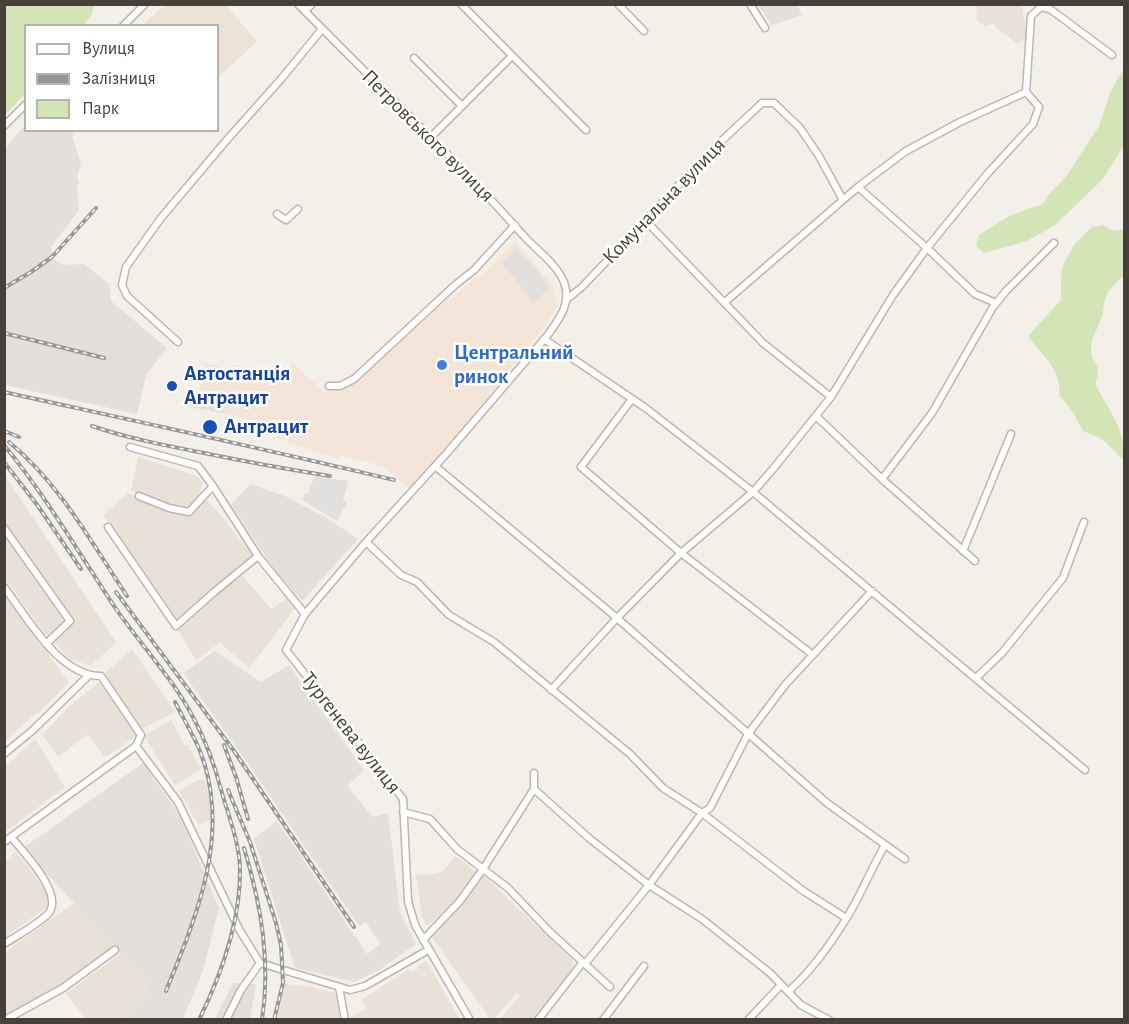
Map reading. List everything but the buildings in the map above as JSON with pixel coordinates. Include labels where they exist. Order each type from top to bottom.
[{"type":"street","points":[[125,24],[145,4]]},
{"type":"street","name":"Петровського вулиця","points":[[298,4],[515,225],[556,270],[564,283],[567,299]]},
{"type":"street","points":[[305,11],[312,4]]},
{"type":"street","points":[[461,4],[586,130]]},
{"type":"street","points":[[618,4],[644,31]]},
{"type":"street","points":[[750,4],[765,28]]},
{"type":"street","points":[[551,690],[681,553],[753,492],[831,397],[893,295],[927,248],[988,173],[1033,124],[1039,107],[1026,92],[1031,16],[1041,7],[1050,9],[1112,55]]},
{"type":"street","points":[[178,342],[127,296],[122,285],[126,267],[162,218],[322,29]]},
{"type":"street","points":[[431,137],[512,56]]},
{"type":"street","points":[[414,58],[462,106]]},
{"type":"street","points":[[725,302],[858,187],[906,151],[960,122],[1026,92]]},
{"type":"street","name":"Комунальна вулиця","points":[[567,299],[582,287],[714,148],[762,103],[774,103],[800,128],[819,156],[843,200]]},
{"type":"street","points":[[4,126],[24,106]]},
{"type":"street","points":[[858,187],[975,294],[996,303]]},
{"type":"street","points":[[277,214],[286,220],[298,209]]},
{"type":"street","points":[[646,221],[763,343],[831,397]]},
{"type":"street","points":[[329,386],[340,386],[354,379],[474,270],[515,225]]},
{"type":"street","points":[[882,479],[932,413],[996,303],[1054,243]]},
{"type":"street","points":[[130,447],[198,466],[258,556],[305,614],[544,339],[562,315],[567,299]]},
{"type":"street","points":[[544,339],[632,399],[753,492],[1085,770]]},
{"type":"street","points":[[632,399],[581,467],[681,553],[813,655]]},
{"type":"street","points":[[816,416],[882,479],[975,561]]},
{"type":"street","points":[[963,551],[1011,434]]},
{"type":"street","points":[[435,466],[617,618],[827,803],[905,859]]},
{"type":"street","points":[[139,496],[176,510],[189,512],[213,486]]},
{"type":"street","points":[[976,678],[1002,653],[1063,578],[1084,522]]},
{"type":"street","points":[[108,527],[176,626],[213,592],[258,556]]},
{"type":"street","points":[[4,528],[69,621],[46,644]]},
{"type":"street","points":[[366,542],[402,575],[417,582],[449,615],[494,642],[630,754],[663,788],[702,813],[802,890],[846,918]]},
{"type":"street","points":[[4,587],[46,644],[57,655],[88,676],[101,676],[141,735],[136,746],[4,842]]},
{"type":"street","points":[[538,1020],[649,885],[702,813],[710,808],[748,734],[785,685],[872,591]]},
{"type":"street","name":"Тургенева вулиця","points":[[305,614],[286,650],[403,799],[408,901],[415,925],[470,1020]]},
{"type":"street","points":[[4,754],[33,730],[88,676]]},
{"type":"street","points":[[136,746],[178,802],[239,929],[260,963],[350,990],[365,986],[428,950]]},
{"type":"street","points":[[423,940],[460,901],[483,870],[534,789],[534,773]]},
{"type":"street","points":[[534,789],[590,839],[649,885],[702,919],[770,973],[801,1005],[829,1020]]},
{"type":"street","points":[[403,812],[430,819],[457,849],[508,888],[550,932],[610,987]]},
{"type":"street","points":[[4,944],[49,914],[53,904],[44,879],[11,837]]},
{"type":"street","points":[[789,991],[805,976],[846,918],[885,845]]},
{"type":"street","points":[[5,1020],[63,988],[114,951]]},
{"type":"street","points":[[226,1020],[241,990],[260,963]]},
{"type":"street","points":[[603,1020],[644,966]]},
{"type":"street","points":[[750,1019],[781,985]]},
{"type":"street","points":[[339,987],[345,1020]]},
{"type":"shaded area","points":[[165,5],[225,5],[257,41],[219,77],[219,24],[143,24]]},
{"type":"shaded area","points":[[758,5],[797,5],[802,15],[771,25]]},
{"type":"shaded area","points":[[976,5],[1022,5],[1027,35],[1021,42],[1016,43],[992,24],[985,26],[977,20]]},
{"type":"shaded area","points":[[24,126],[24,132],[74,132],[72,136],[81,163],[77,176],[79,210],[51,247],[54,260],[63,265],[84,264],[109,284],[111,301],[167,348],[146,375],[137,414],[5,385],[5,148]]},
{"type":"shaded area","name":"Центральний ринок","points":[[515,241],[553,286],[557,306],[543,329],[412,490],[383,466],[340,455],[337,459],[277,438],[279,427],[223,413],[224,402],[219,401],[219,398],[198,394],[202,381],[199,380],[205,362],[233,371],[237,365],[276,381],[293,363],[323,391],[340,389],[350,382],[353,384],[378,358],[381,360],[410,329],[412,330],[441,302],[443,304],[484,274]]},
{"type":"shaded area","points":[[516,248],[538,272],[549,289],[533,302],[502,263]]},
{"type":"shaded area","points":[[186,394],[219,399],[224,402],[223,413],[183,406]]},
{"type":"shaded area","points":[[138,457],[197,476],[203,483],[197,500],[190,507],[183,509],[131,491]]},
{"type":"shaded area","points":[[4,474],[116,642],[91,666],[70,659],[44,633],[5,578]]},
{"type":"shaded area","points":[[314,476],[348,481],[343,500],[347,503],[337,521],[302,500],[305,493],[308,494]]},
{"type":"shaded area","points":[[250,484],[285,496],[325,517],[358,539],[302,601],[277,573],[231,505]]},
{"type":"shaded area","points":[[128,493],[164,510],[190,516],[206,500],[253,556],[177,621],[103,515]]},
{"type":"shaded area","points":[[242,575],[271,609],[287,598],[295,608],[249,668],[220,643],[196,660],[178,630]]},
{"type":"shaded area","points":[[4,595],[69,682],[40,712],[5,741]]},
{"type":"shaded area","points":[[132,649],[175,712],[141,729],[105,673]]},
{"type":"shaded area","points":[[215,651],[261,682],[289,665],[364,770],[347,786],[373,817],[388,813],[400,912],[416,944],[378,971],[354,982],[295,968],[254,839],[277,821],[367,954],[380,944],[366,922],[359,926],[183,673]]},
{"type":"shaded area","points":[[99,682],[137,736],[105,757],[88,734],[58,757],[42,735],[70,706]]},
{"type":"shaded area","points":[[171,720],[184,745],[188,745],[201,769],[175,785],[144,736]]},
{"type":"shaded area","points":[[35,739],[65,787],[5,832],[5,767]]},
{"type":"shaded area","points":[[143,763],[180,816],[219,908],[203,971],[183,1019],[118,1019],[126,1016],[147,992],[146,981],[23,848]]},
{"type":"shaded area","points":[[197,780],[206,780],[211,809],[210,820],[199,825],[179,791]]},
{"type":"shaded area","points":[[16,852],[45,889],[48,899],[46,908],[5,937],[5,861]]},
{"type":"shaded area","points":[[455,856],[477,872],[460,897],[427,926],[422,917],[416,875],[437,874],[444,870]]},
{"type":"shaded area","points":[[484,876],[573,960],[573,967],[534,1019],[500,1019],[520,996],[517,993],[494,1019],[490,1019],[431,936]]},
{"type":"shaded area","points":[[74,903],[116,946],[54,989],[5,1017],[4,953]]},
{"type":"shaded area","points":[[122,953],[146,981],[147,992],[126,1016],[118,1019],[86,1019],[66,993]]},
{"type":"shaded area","points":[[426,961],[460,1019],[351,1019],[350,1017],[367,1009],[362,999],[410,969],[412,972],[418,969],[417,967]]},
{"type":"shaded area","points":[[233,983],[256,984],[250,1019],[214,1020]]},
{"type":"shaded area","points":[[285,984],[307,986],[335,993],[340,1019],[277,1019]]},
{"type":"green space","points":[[5,4],[94,5],[92,14],[85,24],[24,24],[24,95],[5,115]]},
{"type":"green space","points":[[1124,68],[1124,145],[1103,179],[1055,225],[1027,241],[984,253],[976,246],[979,235],[1009,216],[1043,204],[1049,194],[1065,178],[1099,126],[1110,93]]},
{"type":"green space","points":[[1103,225],[1114,231],[1124,229],[1124,275],[1106,296],[1091,350],[1098,368],[1095,384],[1119,429],[1124,448],[1124,460],[1102,439],[1083,431],[1072,411],[1059,395],[1058,378],[1054,371],[1028,336],[1061,300],[1063,265],[1075,244],[1092,227]]},
{"type":"railway","points":[[4,288],[52,257],[96,208]]},
{"type":"railway","points":[[4,333],[104,358]]},
{"type":"railway","points":[[4,392],[394,480]]},
{"type":"railway","points":[[92,426],[159,444],[330,476]]},
{"type":"railway","points":[[4,431],[19,437]]},
{"type":"railway","points":[[9,442],[44,476],[59,495],[127,596]]},
{"type":"railway","points":[[4,445],[48,504],[114,606],[185,702],[198,726],[213,763],[238,849],[239,888],[234,927],[215,984],[199,1020]]},
{"type":"railway","points":[[4,462],[38,506],[81,569]]},
{"type":"railway","points":[[116,592],[234,751],[354,927]]},
{"type":"railway","points":[[166,991],[189,933],[207,873],[213,812],[209,782],[200,751],[175,702]]},
{"type":"railway","points":[[224,745],[248,819]]},
{"type":"railway","points":[[228,790],[250,842],[281,945],[283,983],[274,1020]]},
{"type":"railway","points":[[244,848],[263,933],[265,998],[262,1020]]},
{"type":"place","name":"Центральний ринок","points":[[442,365]]},
{"type":"place","name":"Автостанція Антрацит","points":[[172,386]]},
{"type":"place","name":"Антрацит","points":[[210,427]]}]
